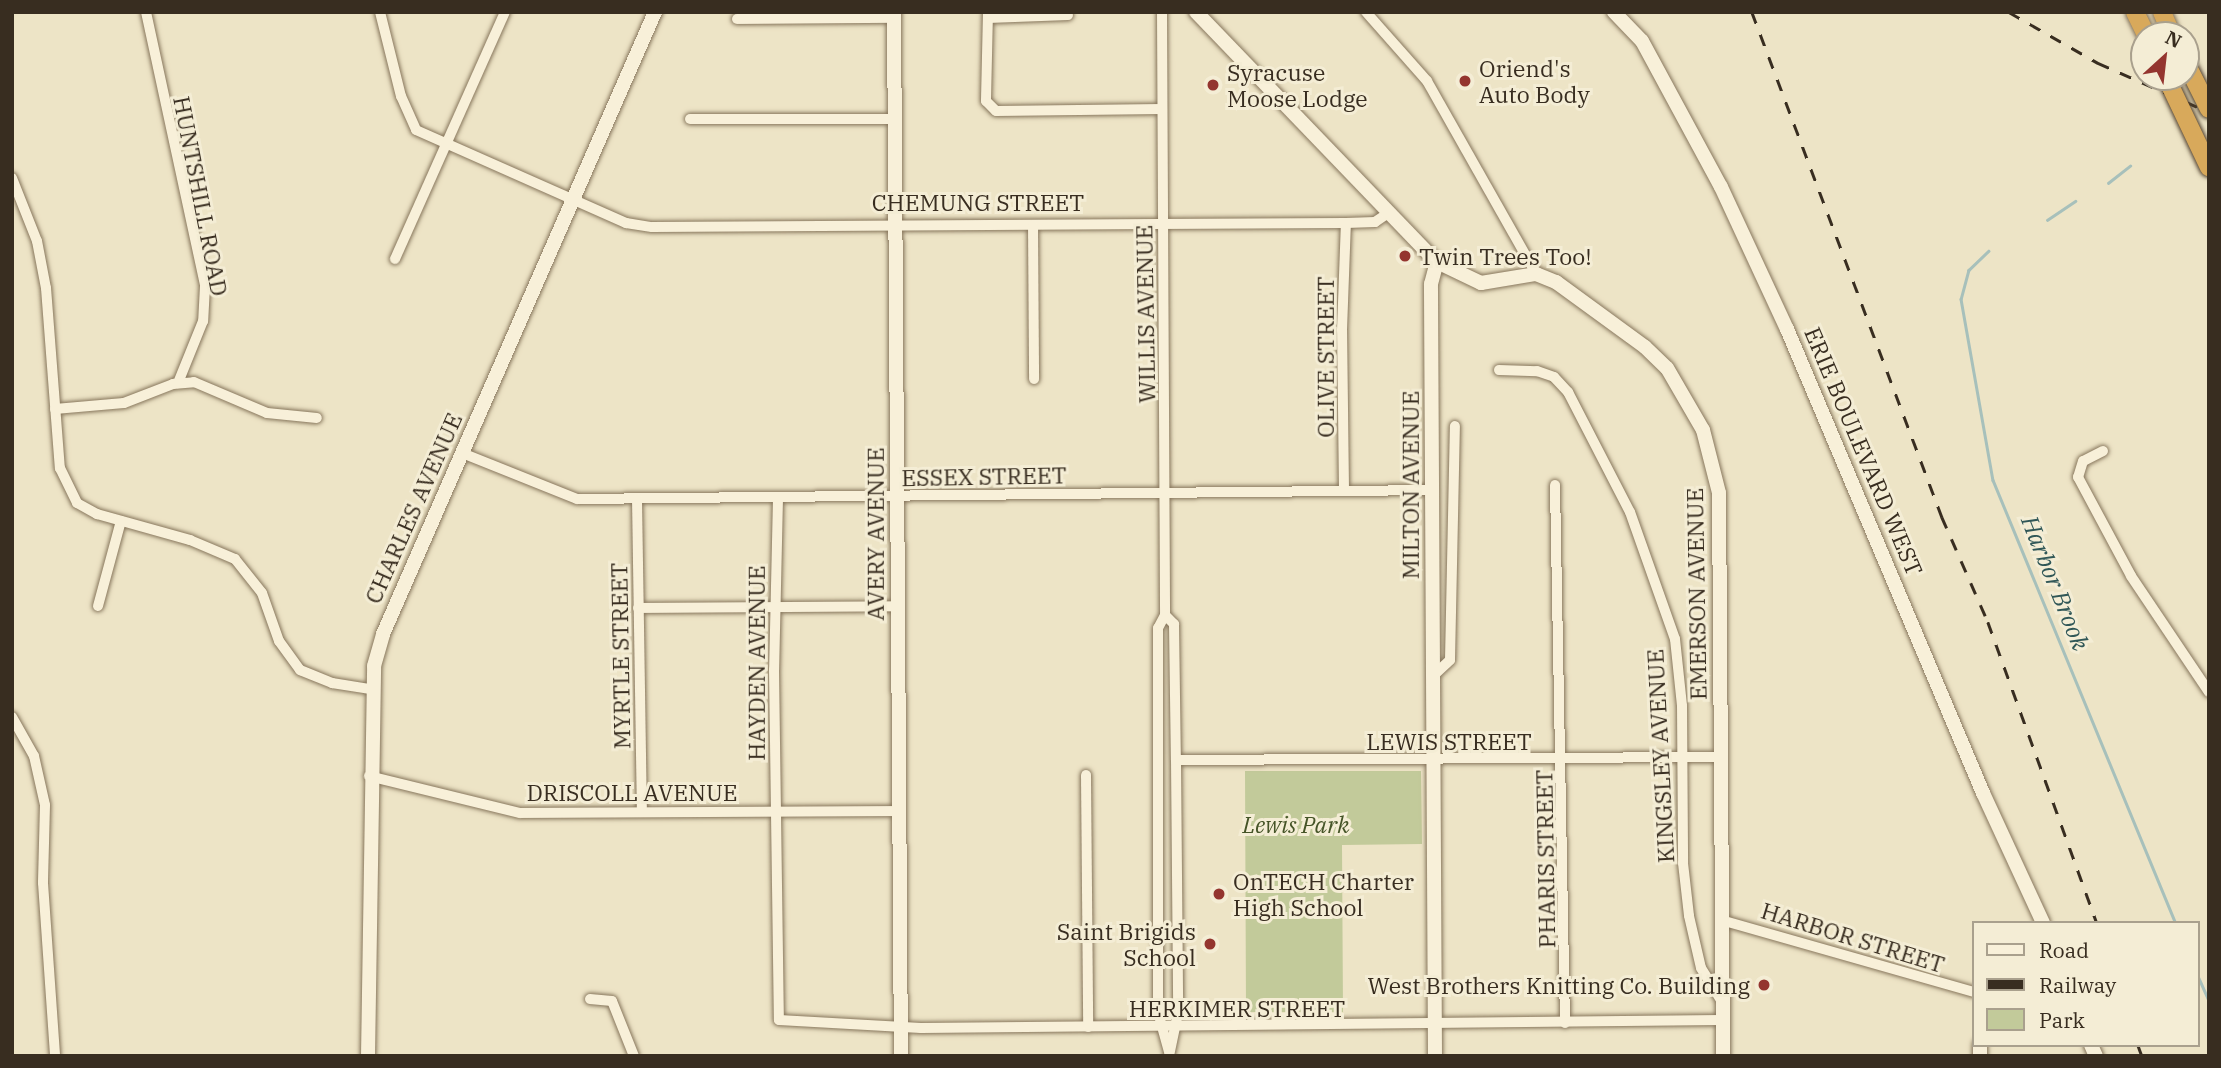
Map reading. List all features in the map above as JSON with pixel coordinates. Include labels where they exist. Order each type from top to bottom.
[{"type":"highway","points":[[2173,91],[2209,167]]},
{"type":"highway","points":[[2200,91],[2209,109]]},
{"type":"street","name":"HUNTSHILL ROAD","points":[[146,12],[205,286],[203,321],[178,383]]},
{"type":"street","name":"CHEMUNG STREET","points":[[380,12],[410,121],[416,130],[626,223],[652,228],[1346,223],[1375,222],[1387,214]]},
{"type":"street","points":[[395,259],[505,12]]},
{"type":"street","name":"CHARLES AVENUE","points":[[368,1056],[371,688],[383,634],[655,12]]},
{"type":"street","name":"WILLIS AVENUE","points":[[1162,12],[1165,615],[1158,628],[1159,1027],[1169,1054]]},
{"type":"street","points":[[1196,12],[1387,214],[1437,262],[1481,283],[1536,274],[1427,80],[1366,12]]},
{"type":"street","name":"ERIE BOULEVARD WEST","points":[[1614,12],[1642,41],[1721,187],[1802,365],[1979,785],[2042,921]]},
{"type":"street","points":[[737,19],[894,15]]},
{"type":"street","name":"AVERY AVENUE","points":[[894,15],[901,1056]]},
{"type":"street","points":[[1068,15],[988,15],[986,101],[996,111],[1162,109]]},
{"type":"street","points":[[690,119],[895,119]]},
{"type":"street","points":[[12,178],[37,241],[46,288],[55,409],[65,486],[87,510],[190,540],[235,559],[262,593],[279,641],[300,670],[332,683],[371,688]]},
{"type":"street","name":"OLIVE STREET","points":[[1344,490],[1342,330],[1346,223]]},
{"type":"street","points":[[1033,225],[1034,379]]},
{"type":"street","name":"MILTON AVENUE","points":[[1435,1056],[1431,284],[1437,262]]},
{"type":"street","name":"EMERSON AVENUE","points":[[1536,274],[1556,282],[1645,347],[1679,384],[1703,430],[1719,493],[1723,1056]]},
{"type":"street","name":"KINGSLEY AVENUE","points":[[1499,370],[1537,371],[1564,386],[1617,484],[1675,639],[1689,916],[1701,968],[1721,1000]]},
{"type":"street","points":[[55,409],[124,403],[178,383],[194,382],[267,413],[317,418]]},
{"type":"street","points":[[1433,675],[1450,660],[1455,426]]},
{"type":"street","points":[[2103,451],[2083,461],[2078,477],[2132,576],[2208,691]]},
{"type":"street","name":"ESSEX STREET","points":[[462,453],[567,497],[897,498],[1432,490]]},
{"type":"street","name":"PHARIS STREET","points":[[1555,485],[1563,761],[1565,1023]]},
{"type":"street","name":"HAYDEN AVENUE","points":[[775,996],[775,606],[778,498]]},
{"type":"street","name":"MYRTLE STREET","points":[[638,499],[642,812]]},
{"type":"street","points":[[98,606],[121,521]]},
{"type":"street","points":[[638,608],[898,606]]},
{"type":"street","name":"WILLIS AVENUE","points":[[1165,615],[1174,624],[1176,760],[1176,1027],[1169,1054]]},
{"type":"street","points":[[12,717],[34,755],[46,805],[43,883],[55,1056]]},
{"type":"street","name":"LEWIS STREET","points":[[1176,760],[1563,761],[1721,757]]},
{"type":"street","points":[[1086,775],[1088,1027]]},
{"type":"street","name":"DRISCOLL AVENUE","points":[[369,776],[520,813],[900,811]]},
{"type":"street","name":"HARBOR STREET","points":[[1721,920],[1972,991]]},
{"type":"street","name":"HERKIMER STREET","points":[[775,996],[777,1017],[784,1022],[901,1025],[1435,1026],[1721,1020]]},
{"type":"street","points":[[590,999],[612,1001],[634,1056]]},
{"type":"green space","name":"Lewis Park","points":[[1245,771],[1421,771],[1422,844],[1342,845],[1343,1012],[1246,1012]]},
{"type":"waterway","name":"Harbor Brook","points":[[2108,183],[2130,166]]},
{"type":"waterway","name":"Harbor Brook","points":[[2047,220],[2075,201]]},
{"type":"waterway","name":"Harbor Brook","points":[[1989,251],[1969,270],[1961,299],[1993,480],[2175,921]]},
{"type":"waterway","name":"Harbor Brook","points":[[2200,981],[2209,1001]]},
{"type":"railway","points":[[1752,12],[1942,517],[1988,622],[2096,921]]},
{"type":"railway","points":[[2009,12],[2098,63],[2209,112]]},
{"type":"railway","points":[[2139,1047],[2142,1056]]},
{"type":"place","name":"Oriend's Auto Body","points":[[1465,81]]},
{"type":"place","name":"Syracuse Moose Lodge","points":[[1213,85]]},
{"type":"place","name":"Twin Trees Too!","points":[[1405,256]]},
{"type":"place","name":"OnTECH Charter High School","points":[[1219,894]]},
{"type":"place","name":"Saint Brigids School","points":[[1210,944]]},
{"type":"place","name":"West Brothers Knitting Co. Building","points":[[1764,985]]}]
